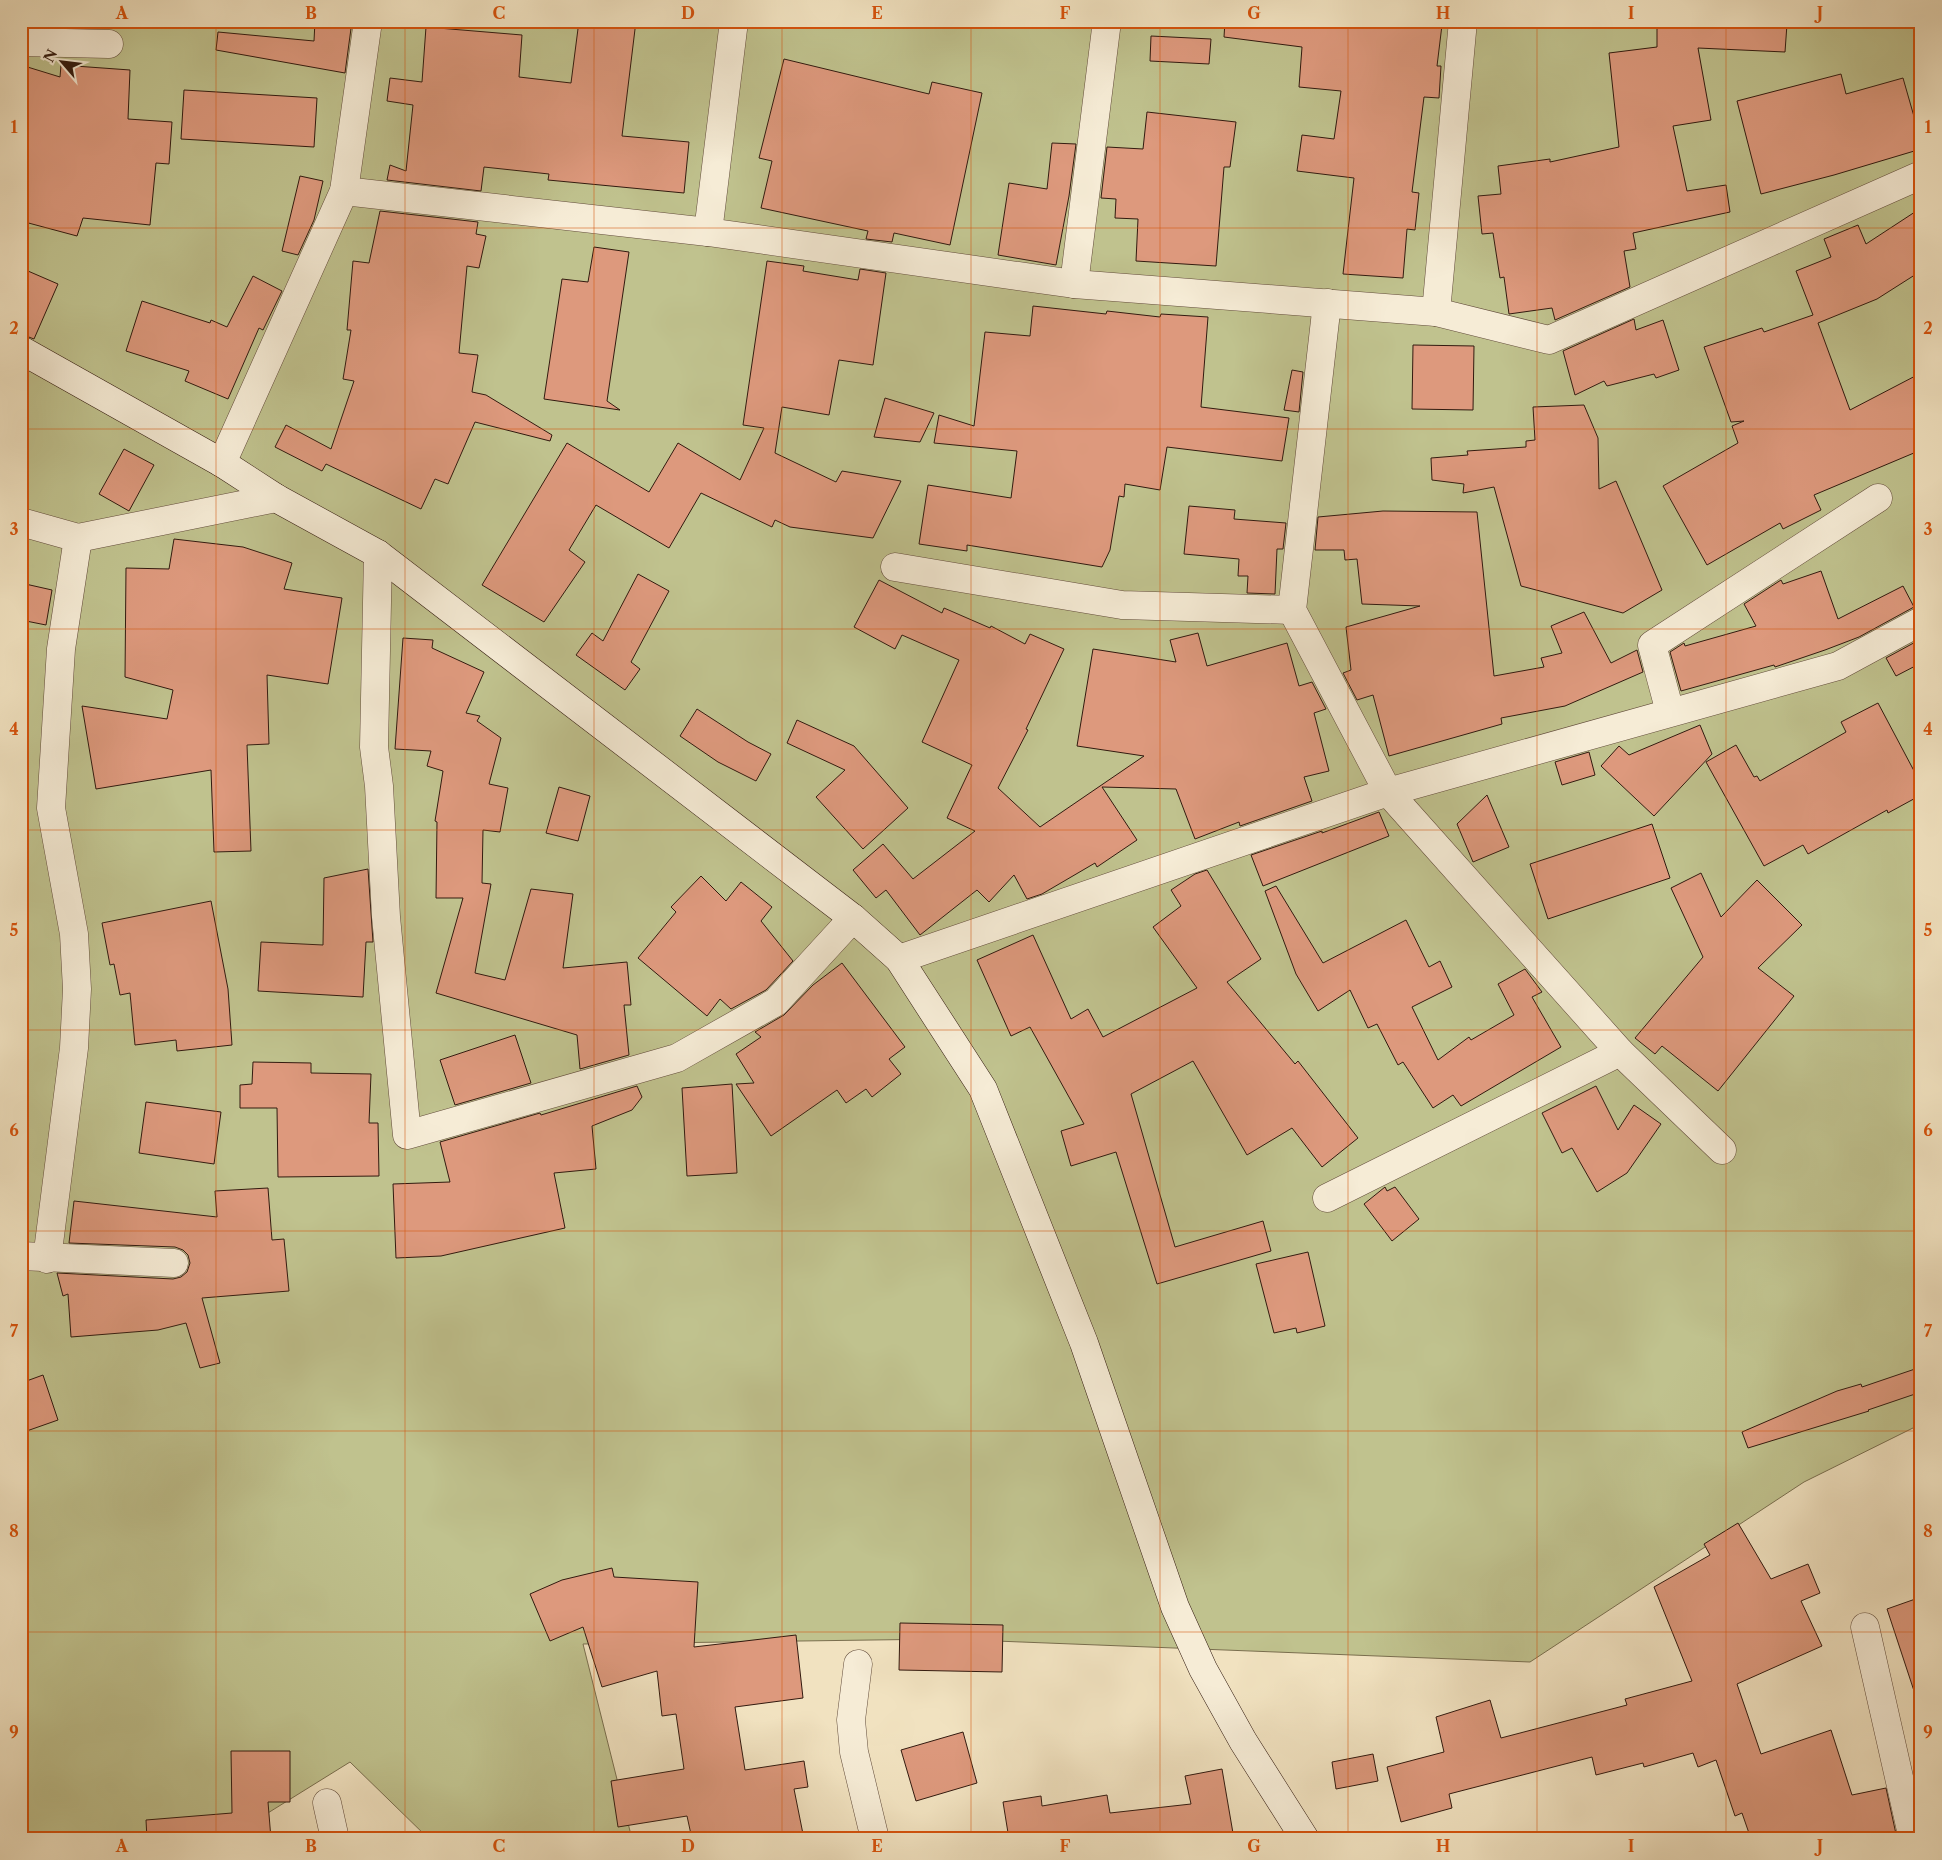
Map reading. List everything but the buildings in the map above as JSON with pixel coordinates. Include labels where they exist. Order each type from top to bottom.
[{"type":"street","points":[[222,463],[344,191],[368,21]]},
{"type":"street","points":[[708,232],[734,21]]},
{"type":"street","points":[[1074,284],[1107,21]]},
{"type":"street","points":[[1436,312],[1463,21]]},
{"type":"street","points":[[21,42],[109,44]]},
{"type":"street","points":[[344,191],[708,232],[1074,284],[1436,312],[1549,340],[1921,175]]},
{"type":"street","points":[[1326,303],[1292,610],[1388,792],[1620,1052],[1722,1150]]},
{"type":"street","points":[[21,350],[222,463],[276,498],[378,554],[853,918],[899,958],[983,1089],[1084,1343],[1174,1606],[1199,1660],[1243,1741],[1305,1839]]},
{"type":"street","points":[[21,522],[78,538],[276,498]]},
{"type":"street","points":[[1670,712],[1652,645],[1878,498]]},
{"type":"street","points":[[78,538],[61,649],[51,808],[74,934],[77,989],[74,1048],[34,1258],[174,1263]]},
{"type":"street","points":[[378,554],[374,747],[386,917],[407,1135],[678,1058],[776,1002],[853,918]]},
{"type":"street","points":[[895,567],[1122,605],[1292,610]]},
{"type":"street","points":[[899,958],[1388,792],[1838,666],[1921,621]]},
{"type":"street","points":[[1328,1198],[1620,1052]]},
{"type":"street","points":[[1865,1627],[1915,1833]]},
{"type":"street","points":[[858,1664],[851,1720],[854,1752],[875,1839]]},
{"type":"street","points":[[327,1803],[335,1839]]},
{"type":"green space","points":[[21,21],[1921,21],[1921,1424],[1804,1482],[1530,1662],[945,1639],[583,1644],[632,1839],[429,1839],[350,1762],[226,1839],[21,1839]]}]
